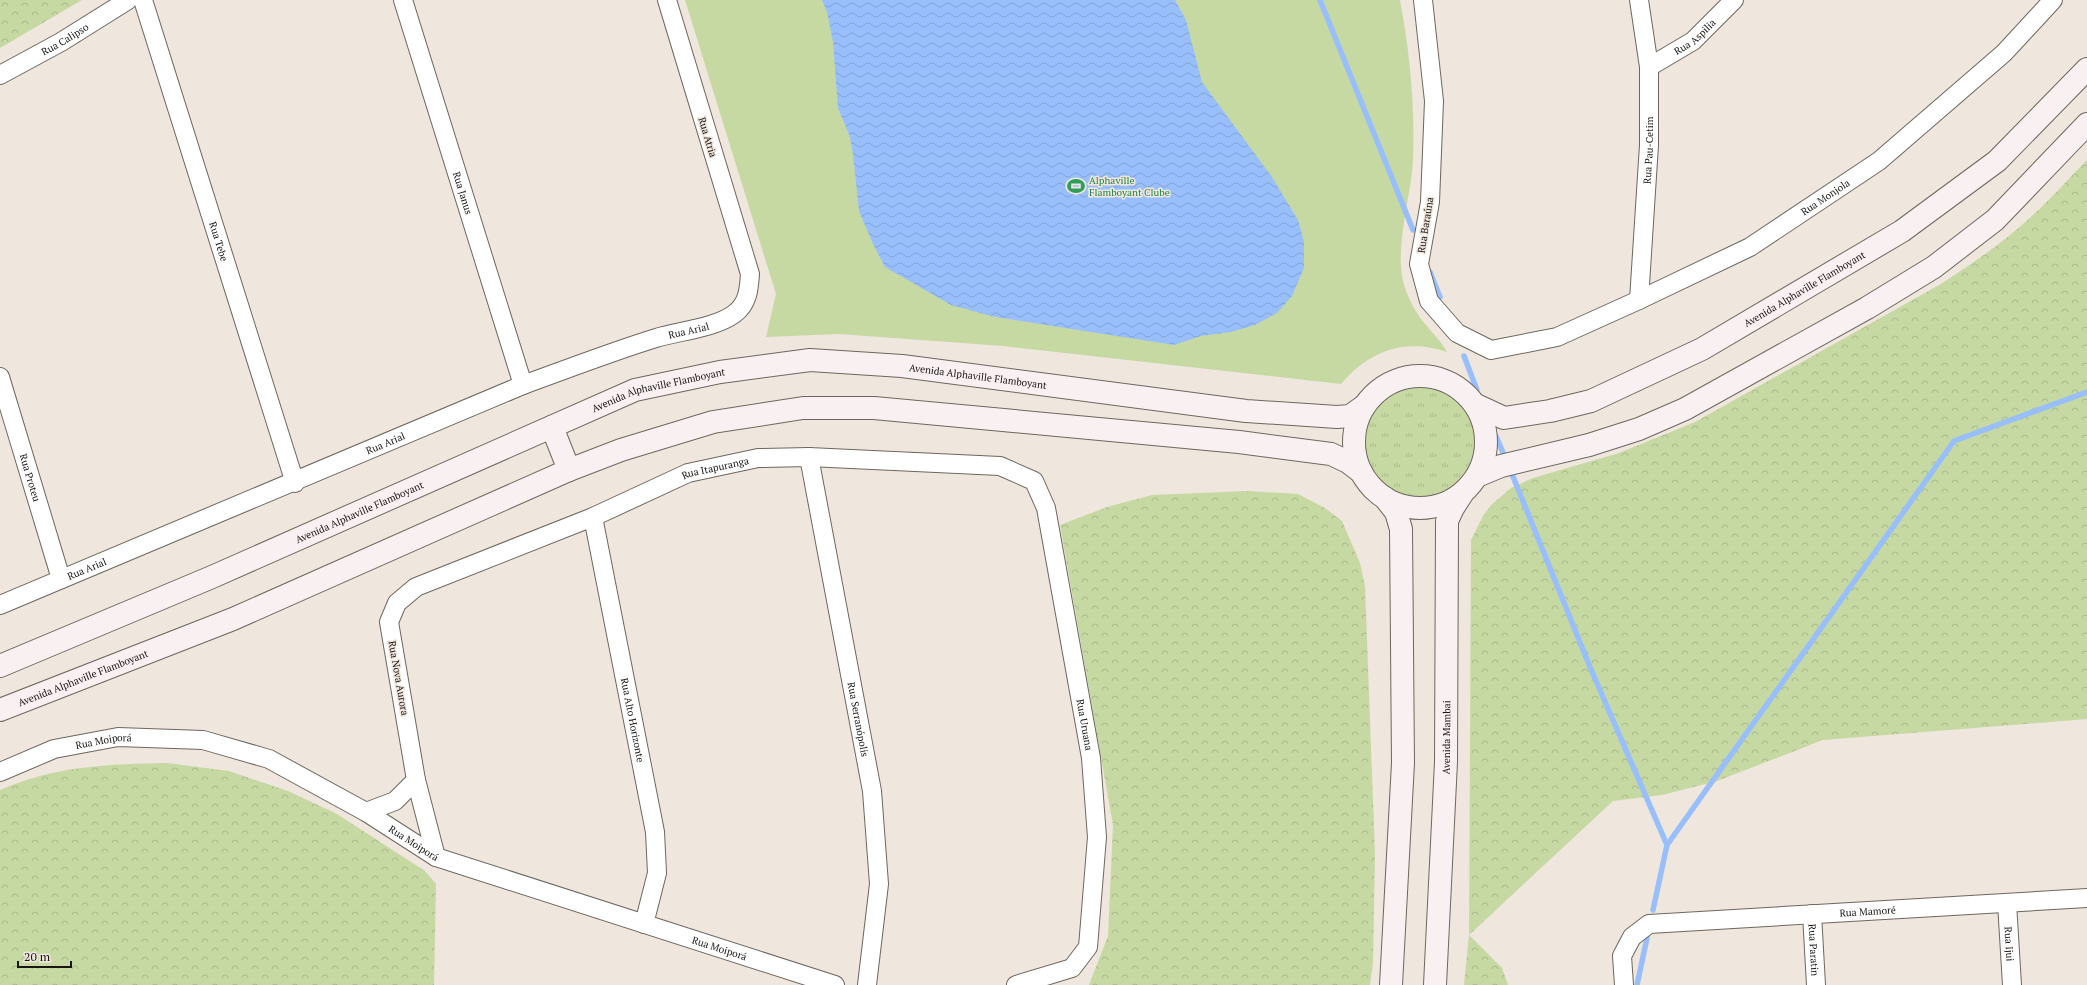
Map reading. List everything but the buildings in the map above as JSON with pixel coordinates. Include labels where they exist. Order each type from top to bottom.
[{"type":"street","name":"Rua Calipso","points":[[0,75],[61,42],[128,0]]},
{"type":"street","name":"Rua Tebe","points":[[143,0],[294,483]]},
{"type":"street","name":"Rua Janus","points":[[403,0],[523,385]]},
{"type":"street","name":"Rua Atria","points":[[667,0],[750,274]]},
{"type":"street","name":"Rua Baraúna","points":[[1423,0],[1434,101],[1430,202],[1419,264],[1429,301],[1457,333],[1492,350],[1557,337]]},
{"type":"street","name":"Rua Pau-Cetim","points":[[1639,0],[1649,67],[1649,144],[1639,300]]},
{"type":"street","name":"Rua Aspilia","points":[[1649,67],[1693,40],[1734,0]]},
{"type":"street","name":"Rua Monjola","points":[[1557,337],[1750,247],[1879,161],[2004,53],[2053,0]]},
{"type":"street","name":"Avenida Alphaville Flamboyant","points":[[1476,405],[1504,418],[1564,408],[1591,401],[1702,349],[1902,231],[1996,161],[2087,70]]},
{"type":"street","points":[[1477,476],[1501,466],[1589,445],[1639,429],[1685,409],[1867,308],[1934,267],[1995,220],[2087,124]]},
{"type":"street","name":"Rua Arial","points":[[0,606],[523,385],[601,356],[657,338],[719,322],[734,315],[743,306],[749,291],[750,274]]},
{"type":"street","name":"Avenida Alphaville Flamboyant","points":[[0,666],[212,576],[634,390],[720,372],[810,360],[902,366],[1246,411],[1350,416],[1364,406]]},
{"type":"street","points":[[1421,376],[1440,378],[1460,388],[1476,405],[1485,427],[1486,455],[1477,476],[1462,494],[1442,505],[1419,509],[1394,504],[1374,491],[1361,472],[1354,450],[1355,427],[1364,406],[1380,389],[1400,379],[1421,376]]},
{"type":"street","name":"Rua Proteu","points":[[0,377],[61,579]]},
{"type":"street","name":"Avenida Alphaville Flamboyant","points":[[0,710],[233,619],[569,470],[621,450],[713,422],[803,408],[874,408],[1239,442],[1332,454],[1348,462],[1361,472]]},
{"type":"street","points":[[552,426],[569,470]]},
{"type":"street","name":"Rua Itapuranga","points":[[416,587],[593,517],[688,473],[758,458],[809,457],[1000,466],[1034,481]]},
{"type":"street","name":"Rua Serranópolis","points":[[809,457],[872,791],[879,884],[867,985]]},
{"type":"street","name":"Rua Uruana","points":[[1016,985],[1072,968],[1088,947],[1098,837],[1091,758],[1058,570],[1046,508],[1034,481]]},
{"type":"street","name":"Avenida Mambai","points":[[1435,985],[1446,762],[1447,521],[1462,494]]},
{"type":"street","points":[[1386,498],[1396,512],[1402,529],[1403,763],[1391,985]]},
{"type":"street","name":"Rua Alto Horizonte","points":[[593,517],[655,832],[657,873],[644,924]]},
{"type":"street","name":"Rua Nova Aurora","points":[[416,587],[397,603],[389,622],[416,780],[436,856]]},
{"type":"street","name":"Rua Moiporá","points":[[0,772],[54,749],[118,737],[203,740],[269,759],[366,812],[436,856],[835,985]]},
{"type":"street","points":[[366,812],[395,801],[416,780]]},
{"type":"street","name":"Rua Mamoré","points":[[1624,985],[1622,956],[1632,937],[1649,924],[2087,898]]},
{"type":"street","name":"Rua Ijui","points":[[2007,903],[2012,985]]},
{"type":"street","name":"Rua Paratin","points":[[1812,914],[1816,985]]},
{"type":"green space","points":[[0,0],[82,0],[0,48]]},
{"type":"green space","name":"Alphaville Flamboyant Clube","points":[[685,0],[1400,0],[1407,40],[1413,120],[1412,175],[1402,236],[1401,267],[1403,281],[1412,305],[1447,352],[1417,346],[1389,350],[1376,355],[1364,363],[1352,372],[1341,384],[1003,346],[839,334],[766,337],[776,294]]},
{"type":"green space","points":[[2087,160],[2087,719],[1823,740],[1717,781],[1662,795],[1613,801],[1469,935],[1471,540],[1483,516],[1491,505],[1511,488],[1533,478],[1619,453],[1695,422],[1939,285],[1988,252],[2022,225],[2047,202]]},
{"type":"green space","points":[[1420,387],[1441,391],[1451,396],[1459,403],[1466,411],[1471,421],[1475,442],[1471,463],[1466,473],[1459,481],[1451,488],[1441,493],[1420,497],[1399,493],[1389,488],[1381,481],[1374,473],[1369,463],[1365,442],[1369,421],[1374,411],[1381,403],[1389,396],[1399,391]]},
{"type":"green space","points":[[1248,491],[1298,494],[1325,508],[1342,521],[1360,563],[1365,586],[1375,854],[1373,962],[1370,985],[1089,985],[1108,936],[1113,825],[1060,525],[1107,507],[1152,495]]},
{"type":"green space","points":[[167,763],[229,771],[288,791],[337,814],[425,871],[436,884],[434,985],[0,985],[0,790],[20,782],[61,771],[124,764]]},
{"type":"green space","points":[[1469,935],[1502,968],[1508,985],[1464,985]]},
{"type":"water","points":[[822,0],[1175,0],[1186,20],[1202,82],[1272,177],[1298,220],[1304,242],[1304,268],[1292,296],[1277,313],[1255,325],[1231,332],[1201,336],[1174,345],[995,317],[951,305],[885,267],[859,211],[853,154],[850,137],[838,108],[833,42],[827,12]]},
{"type":"waterway","points":[[1320,0],[1413,230]]},
{"type":"waterway","points":[[1430,272],[1440,297]]},
{"type":"waterway","points":[[1464,356],[1477,390]]},
{"type":"waterway","points":[[1653,910],[1667,845],[1954,441],[2087,392]]},
{"type":"waterway","points":[[1496,436],[1504,455]]},
{"type":"waterway","points":[[1512,474],[1590,667],[1667,845]]},
{"type":"waterway","points":[[1637,985],[1647,938]]},
{"type":"place","name":"Alphaville Flamboyant Clube","points":[[1076,186]]}]
